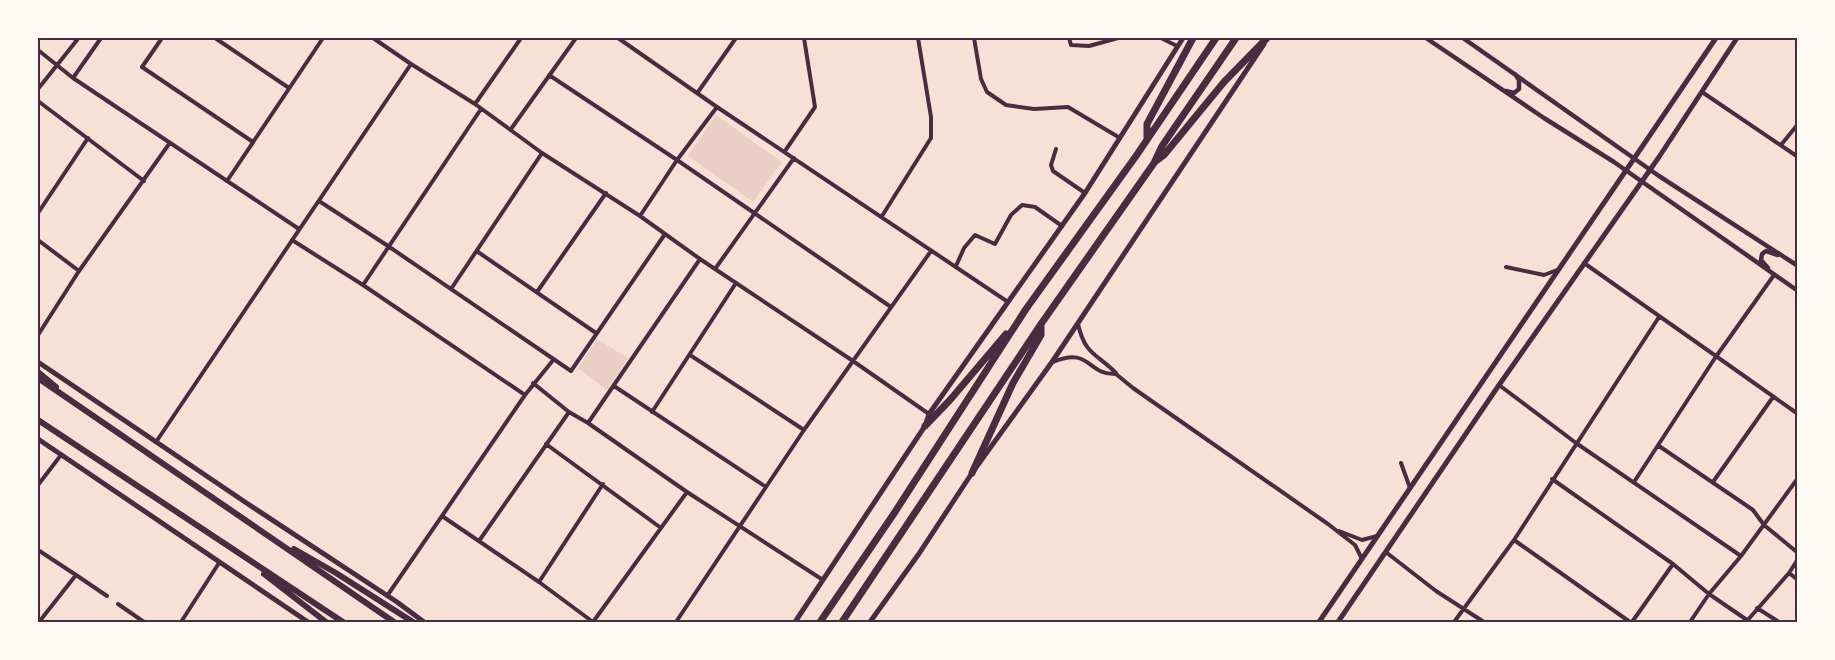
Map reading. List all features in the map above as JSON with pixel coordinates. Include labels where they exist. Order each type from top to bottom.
[{"type":"highway","points":[[1147,139],[1147,124],[1193,38]]},
{"type":"highway","points":[[820,622],[893,515],[1022,316],[1216,38]]},
{"type":"highway","points":[[843,622],[1041,324],[1154,163],[1162,146],[1236,38]]},
{"type":"highway","points":[[1154,163],[1164,155],[1242,62],[1268,38]]},
{"type":"highway","points":[[925,426],[1022,316]]},
{"type":"highway","points":[[972,473],[1012,383],[1041,335],[1041,324]]},
{"type":"highway","points":[[38,372],[79,407]]},
{"type":"highway","points":[[38,378],[394,622]]},
{"type":"highway","points":[[38,422],[343,622]]},
{"type":"highway","points":[[260,530],[336,573],[413,622]]},
{"type":"highway","points":[[243,556],[291,597],[326,622]]},
{"type":"main road","points":[[795,622],[925,426],[929,414],[1085,193],[1183,38]]},
{"type":"main road","points":[[870,622],[972,473],[1052,362],[1268,38]]},
{"type":"main road","points":[[1319,622],[1716,38]]},
{"type":"main road","points":[[1338,622],[1499,385],[1650,170],[1737,38]]},
{"type":"main road","points":[[38,362],[424,622]]},
{"type":"main road","points":[[38,439],[308,622]]},
{"type":"street","points":[[73,78],[101,38]]},
{"type":"street","points":[[162,38],[142,67],[253,142]]},
{"type":"street","points":[[214,38],[289,88]]},
{"type":"street","points":[[227,181],[323,38]]},
{"type":"street","points":[[373,38],[475,104],[542,153],[606,193],[929,414]]},
{"type":"street","points":[[475,104],[521,38]]},
{"type":"street","points":[[511,129],[576,38]]},
{"type":"street","points":[[618,38],[1008,302]]},
{"type":"street","points":[[698,92],[736,38]]},
{"type":"street","points":[[785,151],[815,107],[804,38]]},
{"type":"street","points":[[882,216],[932,138],[931,117],[918,38]]},
{"type":"street","points":[[974,38],[981,79],[987,92],[1006,105],[1034,109],[1068,107],[1120,139]]},
{"type":"street","points":[[1069,38],[1071,45],[1089,46],[1118,38]]},
{"type":"street","points":[[1161,38],[1177,46]]},
{"type":"street","points":[[1426,38],[1626,170],[1797,291]]},
{"type":"street","points":[[1463,38],[1650,170],[1797,266]]},
{"type":"street","points":[[38,89],[76,39]]},
{"type":"street","points":[[38,50],[73,78],[299,229]]},
{"type":"street","points":[[156,442],[411,64]]},
{"type":"street","points":[[1498,87],[1514,93],[1520,89],[1519,80],[1507,67]]},
{"type":"street","points":[[549,75],[891,307]]},
{"type":"street","points":[[1701,91],[1797,157]]},
{"type":"street","points":[[38,101],[144,181]]},
{"type":"street","points":[[640,216],[677,160],[717,107]]},
{"type":"street","points":[[363,285],[481,109]]},
{"type":"street","points":[[1781,145],[1797,124]]},
{"type":"street","points":[[38,213],[88,138]]},
{"type":"street","points":[[38,335],[79,271],[170,144]]},
{"type":"street","points":[[1056,149],[1051,165],[1053,171],[1085,193]]},
{"type":"street","points":[[452,290],[542,153]]},
{"type":"street","points":[[715,269],[794,158]]},
{"type":"street","points":[[537,292],[606,193]]},
{"type":"street","points":[[319,201],[571,371],[665,234]]},
{"type":"street","points":[[956,266],[964,248],[975,235],[995,244],[1011,216],[1022,205],[1035,207],[1062,226]]},
{"type":"street","points":[[38,240],[79,271]]},
{"type":"street","points":[[292,240],[363,285],[525,395]]},
{"type":"street","points":[[676,622],[804,430],[931,251]]},
{"type":"street","points":[[1774,275],[1761,260],[1762,254],[1766,251],[1782,256]]},
{"type":"street","points":[[478,252],[596,333]]},
{"type":"street","points":[[588,423],[700,259]]},
{"type":"street","points":[[1584,263],[1797,414]]},
{"type":"street","points":[[1506,267],[1545,275],[1558,270]]},
{"type":"street","points":[[1634,482],[1715,358],[1774,275]]},
{"type":"street","points":[[652,412],[736,284]]},
{"type":"street","points":[[1454,622],[1514,540],[1659,317]]},
{"type":"street","points":[[1078,323],[1082,340],[1091,353],[1116,374],[1141,394],[1328,524],[1355,545],[1362,559]]},
{"type":"street","points":[[690,355],[804,430]]},
{"type":"street","points":[[1052,362],[1074,355],[1104,374],[1116,374]]},
{"type":"street","points":[[387,596],[533,383],[554,359]]},
{"type":"street","points":[[533,383],[569,412],[823,580]]},
{"type":"street","points":[[1499,385],[1576,443],[1741,556]]},
{"type":"street","points":[[614,386],[766,487]]},
{"type":"street","points":[[1713,482],[1773,397]]},
{"type":"street","points":[[479,541],[569,412]]},
{"type":"street","points":[[546,444],[661,528]]},
{"type":"street","points":[[1659,446],[1753,510],[1764,525],[1797,553]]},
{"type":"street","points":[[38,485],[61,455]]},
{"type":"street","points":[[1401,463],[1410,488]]},
{"type":"street","points":[[1690,622],[1797,478]]},
{"type":"street","points":[[1552,479],[1673,564],[1746,622],[1789,573],[1797,559]]},
{"type":"street","points":[[539,582],[603,484]]},
{"type":"street","points":[[442,516],[593,622],[687,492]]},
{"type":"street","points":[[1328,524],[1362,540],[1378,536]]},
{"type":"street","points":[[1514,540],[1631,622],[1673,564]]},
{"type":"street","points":[[38,550],[107,596]]},
{"type":"street","points":[[1387,553],[1436,591],[1484,622]]},
{"type":"street","points":[[181,622],[219,563]]},
{"type":"street","points":[[1789,573],[1797,580]]},
{"type":"street","points":[[39,622],[76,575]]},
{"type":"street","points":[[117,604],[144,622]]},
{"type":"street","points":[[1757,608],[1779,622]]},
{"type":"shaded area","points":[[716,115],[782,162],[753,202],[688,156]]},
{"type":"shaded area","points":[[597,339],[628,358],[607,390],[578,368]]}]
